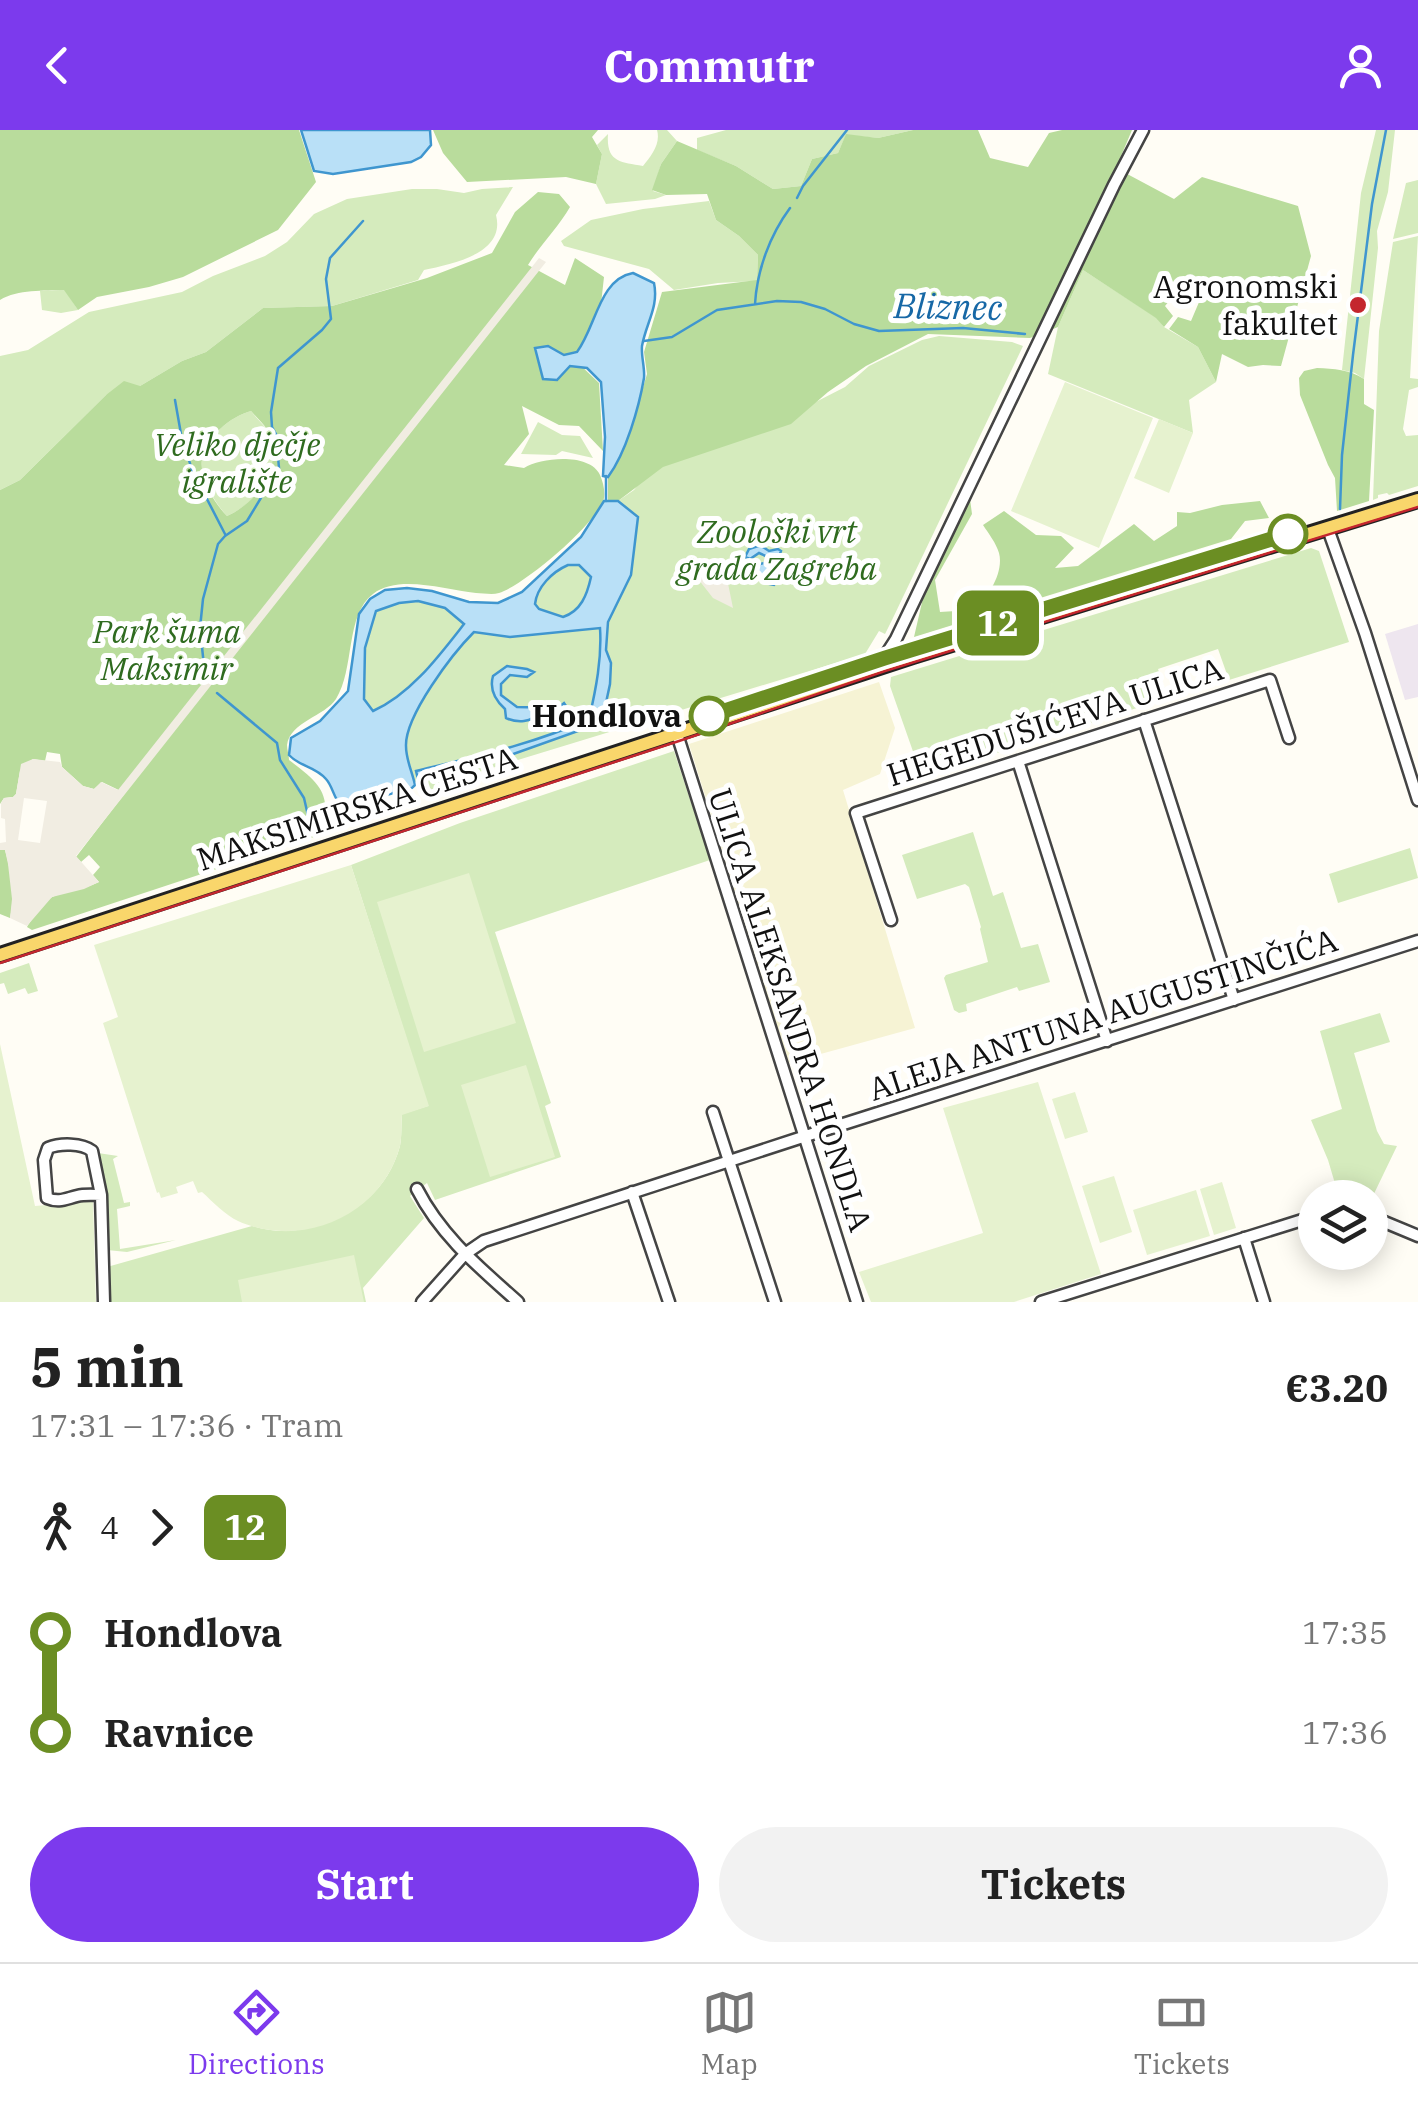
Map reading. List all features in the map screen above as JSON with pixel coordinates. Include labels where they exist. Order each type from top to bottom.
[{"type":"main road","name":"MAKSIMIRSKA CESTA","points":[[0,955],[913,656],[1418,500]]},
{"type":"street","points":[[877,668],[896,639],[1143,130]]},
{"type":"street","points":[[1328,528],[1418,800]]},
{"type":"street","points":[[896,639],[904,652],[913,656]]},
{"type":"street","name":"HEGEDUŠIĆEVA ULICA","points":[[891,920],[856,812],[1270,680],[1289,738]]},
{"type":"street","points":[[1144,720],[1234,1000]]},
{"type":"street","name":"ULICA ALEKSANDRA HONDLA","points":[[676,734],[857,1302]]},
{"type":"street","points":[[1018,761],[1107,1041]]},
{"type":"street","name":"ALEJA ANTUNA AUGUSTINČIĆA","points":[[465,1254],[484,1241],[632,1192],[1418,941]]},
{"type":"street","points":[[713,1112],[774,1302]]},
{"type":"street","points":[[101,1195],[64,1201],[47,1198],[44,1160],[48,1148],[55,1145],[90,1149],[101,1195],[104,1302]]},
{"type":"street","points":[[418,1189],[430,1214],[465,1254],[518,1302]]},
{"type":"street","points":[[632,1192],[668,1302]]},
{"type":"street","points":[[1041,1302],[1298,1221]]},
{"type":"street","points":[[1388,1224],[1418,1236]]},
{"type":"street","points":[[1244,1238],[1264,1302]]},
{"type":"street","points":[[422,1302],[465,1254]]},
{"type":"shaded area","points":[[539,258],[546,262],[76,856],[99,882],[52,897],[27,926],[10,918],[8,864],[5,850],[0,850],[0,843],[6,842],[1,803],[16,794],[21,764],[33,759],[60,762],[83,786],[94,789],[101,782],[118,790]],"holes":[[[24,798],[47,801],[40,843],[18,840]]]},
{"type":"shaded area","points":[[723,559],[733,608],[713,598],[695,575]]},
{"type":"shaded area","points":[[1418,624],[1418,697],[1405,700],[1385,634]]},
{"type":"shaded area","points":[[879,682],[895,728],[880,774],[843,790],[915,1028],[788,1063],[689,744]]},
{"type":"green space","points":[[0,130],[299,130],[316,182],[278,230],[183,277],[97,297],[78,310],[64,290],[23,292],[0,300]]},
{"type":"green space","points":[[433,130],[598,130],[592,137],[602,154],[596,184],[566,177],[467,182],[443,153]]},
{"type":"green space","points":[[657,130],[667,130],[677,141],[661,164],[653,191],[666,195],[606,204],[596,184],[602,154],[597,145],[608,134],[609,150],[616,159],[643,166],[656,145]]},
{"type":"green space","points":[[726,130],[913,130],[878,138],[846,135],[838,153],[812,159],[801,186],[773,189],[736,166],[697,150],[697,138]]},
{"type":"green space","points":[[913,130],[978,130],[990,158],[1028,167],[1049,133],[1132,130],[1116,168],[1174,199],[1202,177],[1298,206],[1311,256],[1281,366],[1248,367],[1222,354],[1216,382],[1198,347],[1169,329],[1178,317],[1191,321],[1205,288],[1191,275],[1165,306],[1173,316],[1164,327],[1083,270],[1058,327],[1030,338],[928,334],[866,366],[791,424],[663,467],[618,501],[608,502],[608,477],[629,435],[647,374],[644,352],[662,292],[757,280],[758,255],[716,220],[707,194],[666,195],[652,190],[661,164],[677,141],[736,166],[773,189],[801,186],[812,159],[838,153],[846,134],[878,138]]},
{"type":"green space","points":[[1376,130],[1395,130],[1388,192],[1377,231],[1364,379],[1342,370],[1361,193]]},
{"type":"green space","points":[[1418,180],[1418,233],[1393,239],[1406,183]]},
{"type":"green space","points":[[513,187],[496,215],[493,239],[474,255],[424,270],[418,280],[332,306],[263,308],[206,352],[140,386],[106,395],[20,480],[0,490],[0,356],[28,350],[89,312],[182,292],[265,256],[287,242],[314,214],[347,199],[412,189],[464,193]]},
{"type":"green space","name":"Park šuma Maksimir","points":[[538,192],[559,194],[570,207],[528,265],[565,285],[575,258],[604,277],[601,304],[576,361],[599,383],[603,451],[579,426],[559,425],[522,406],[529,434],[504,465],[524,468],[565,459],[586,463],[595,468],[603,483],[604,498],[599,509],[559,552],[525,579],[499,593],[409,584],[384,588],[364,603],[336,699],[294,730],[287,745],[289,760],[321,791],[326,809],[323,834],[32,930],[27,927],[52,897],[99,882],[93,875],[100,867],[89,855],[81,862],[76,857],[125,793],[102,782],[94,789],[83,786],[62,767],[60,754],[47,752],[45,761],[33,759],[20,771],[16,794],[0,804],[0,490],[20,480],[124,381],[140,386],[206,352],[263,308],[332,306],[427,278],[492,253],[515,212]],"holes":[[[251,411],[271,437],[272,461],[256,494],[227,516],[208,490],[202,459],[208,443],[220,429]]]},
{"type":"green space","points":[[709,201],[716,220],[758,255],[757,281],[674,290],[649,269],[564,246],[561,241],[591,220]]},
{"type":"green space","points":[[1418,236],[1410,378],[1418,379],[1418,387],[1409,390],[1403,429],[1406,436],[1418,435],[1418,486],[1378,495],[1373,500],[1379,331],[1393,242]]},
{"type":"green space","points":[[1083,270],[1198,347],[1216,382],[1189,400],[1193,433],[1048,374],[1058,327]]},
{"type":"green space","points":[[65,290],[78,310],[42,310],[40,291]]},
{"type":"green space","name":"Zoološki vrt grada Zagreba","points":[[939,336],[1023,346],[885,634],[879,631],[865,654],[456,779],[425,800],[418,783],[411,780],[355,705],[359,614],[370,599],[385,590],[407,588],[469,602],[498,603],[522,592],[581,537],[604,501],[618,501],[634,490],[658,459],[806,407],[845,387],[869,366],[922,340]]},
{"type":"green space","points":[[1304,371],[1347,371],[1364,379],[1364,404],[1374,410],[1369,501],[1337,511],[1335,478],[1300,395],[1299,378]]},
{"type":"green space","points":[[1065,382],[1153,418],[1099,548],[1011,511]]},
{"type":"green space","name":"Veliko dječje igralište","points":[[251,411],[271,437],[273,461],[257,494],[227,516],[205,482],[202,459],[208,443],[220,429]]},
{"type":"green space","points":[[1159,419],[1193,433],[1169,493],[1134,478]]},
{"type":"green space","points":[[538,422],[562,435],[580,436],[593,458],[562,451],[556,455],[521,454]]},
{"type":"green space","points":[[970,499],[972,514],[935,580],[940,612],[972,608],[989,591],[1000,560],[983,525],[1004,511],[1036,535],[1061,536],[1074,548],[1055,568],[1078,566],[1134,524],[1154,541],[1177,526],[1177,512],[1260,501],[1269,518],[1245,521],[1231,539],[914,637],[926,585]]},
{"type":"green space","points":[[1311,548],[1319,551],[1349,642],[1229,680],[1218,649],[1158,669],[1168,698],[922,777],[890,686],[891,677]]},
{"type":"green space","points":[[674,751],[710,860],[495,932],[551,1103],[545,1106],[561,1157],[435,1200],[427,1183],[410,1196],[424,1218],[363,1288],[366,1302],[108,1302],[107,1267],[252,1226],[283,1231],[313,1227],[356,1208],[379,1188],[395,1162],[401,1142],[402,1114],[428,1106],[351,865],[460,823]]},
{"type":"green space","points":[[973,832],[993,896],[1003,892],[1021,948],[1038,944],[1050,982],[1019,991],[1017,987],[966,1004],[967,1011],[959,1013],[954,1010],[944,978],[988,962],[969,887],[965,884],[917,899],[902,855]]},
{"type":"green space","points":[[1410,848],[1418,878],[1338,903],[1329,874]]},
{"type":"green space","points":[[0,850],[5,850],[11,875],[10,918],[0,914]]},
{"type":"green space","points":[[351,865],[429,1106],[402,1115],[400,1146],[376,1191],[358,1208],[313,1228],[263,1229],[238,1221],[202,1192],[198,1193],[193,1181],[176,1187],[178,1193],[161,1198],[103,1023],[118,1017],[94,945]]},
{"type":"green space","points":[[469,873],[516,1023],[424,1052],[377,902]]},
{"type":"green space","points":[[29,963],[38,991],[28,994],[25,988],[8,994],[4,983],[0,984],[0,973]]},
{"type":"green space","points":[[1380,1013],[1390,1042],[1354,1053],[1377,1131],[1384,1144],[1397,1146],[1381,1180],[1334,1180],[1311,1120],[1342,1109],[1320,1031]]},
{"type":"green space","points":[[0,1044],[35,1206],[93,1201],[96,1302],[0,1302]]},
{"type":"green space","points":[[526,1065],[555,1157],[490,1177],[461,1085]]},
{"type":"green space","points":[[1038,1082],[1101,1274],[1014,1302],[871,1302],[859,1272],[983,1233],[943,1108]]},
{"type":"green space","points":[[1075,1092],[1088,1132],[1065,1139],[1052,1099]]},
{"type":"green space","points":[[98,1153],[118,1156],[113,1159],[124,1203],[130,1202],[130,1206],[117,1209],[120,1249],[176,1240],[127,1252],[107,1250],[106,1193]]},
{"type":"green space","points":[[1114,1176],[1132,1232],[1100,1243],[1082,1186]]},
{"type":"green space","points":[[1222,1182],[1236,1228],[1214,1235],[1200,1189]]},
{"type":"green space","points":[[1196,1190],[1210,1236],[1147,1255],[1133,1210]]},
{"type":"green space","points":[[354,1255],[364,1302],[242,1302],[238,1280]]},
{"type":"water","points":[[301,130],[430,130],[431,145],[411,162],[333,174],[314,171]]},
{"type":"water","points":[[633,273],[654,283],[655,300],[642,346],[644,378],[639,402],[626,443],[608,477],[603,476],[601,382],[587,368],[570,366],[557,380],[543,379],[535,348],[548,346],[564,355],[577,352],[605,294],[622,277]]},
{"type":"water","points":[[604,501],[618,501],[638,517],[631,575],[608,622],[610,684],[604,712],[595,725],[499,759],[418,779],[416,771],[525,743],[589,719],[598,674],[600,628],[510,637],[474,632],[443,670],[413,719],[406,746],[415,785],[412,788],[344,807],[322,775],[289,755],[291,738],[320,721],[348,691],[359,614],[370,599],[385,590],[407,588],[469,602],[498,603],[522,592],[581,537]],"holes":[[[568,565],[579,565],[591,577],[582,602],[563,617],[539,609],[535,604],[542,586]],[[418,601],[445,608],[464,624],[411,685],[373,711],[364,699],[365,648],[376,611]]]},
{"type":"water","points":[[758,546],[781,551],[777,562],[781,577],[774,585],[764,583],[757,570],[760,564],[768,562],[768,557],[759,553],[750,559],[745,557],[749,549]]},
{"type":"water","points":[[507,666],[534,672],[527,677],[510,675],[501,684],[501,695],[517,707],[558,708],[564,703],[564,712],[539,712],[524,721],[506,718],[492,686],[493,676]]},
{"type":"waterway","points":[[797,198],[847,130]]},
{"type":"waterway","name":"Bliznec","points":[[1340,509],[1353,355],[1372,204],[1386,130]]},
{"type":"waterway","points":[[755,304],[766,253],[790,208]]},
{"type":"waterway","points":[[204,666],[200,628],[203,599],[218,544],[247,521],[279,468],[271,412],[278,368],[331,319],[326,279],[330,258],[363,221]]},
{"type":"waterway","name":"Bliznec","points":[[644,341],[672,337],[717,310],[777,301],[825,309],[879,331],[963,328],[1025,334]]},
{"type":"waterway","points":[[175,400],[192,470],[225,534]]},
{"type":"waterway","points":[[606,476],[606,501]]},
{"type":"waterway","points":[[217,693],[277,743],[280,760],[304,798],[312,833]]},
{"type":"tram line","points":[[0,963],[885,671],[1418,507]]},
{"type":"tram line","name":"12","points":[[709,716],[1288,534]]},
{"type":"place","name":"Agronomski fakultet","points":[[1358,305]]},
{"type":"place","name":"Hondlova","points":[[709,716]]}]
